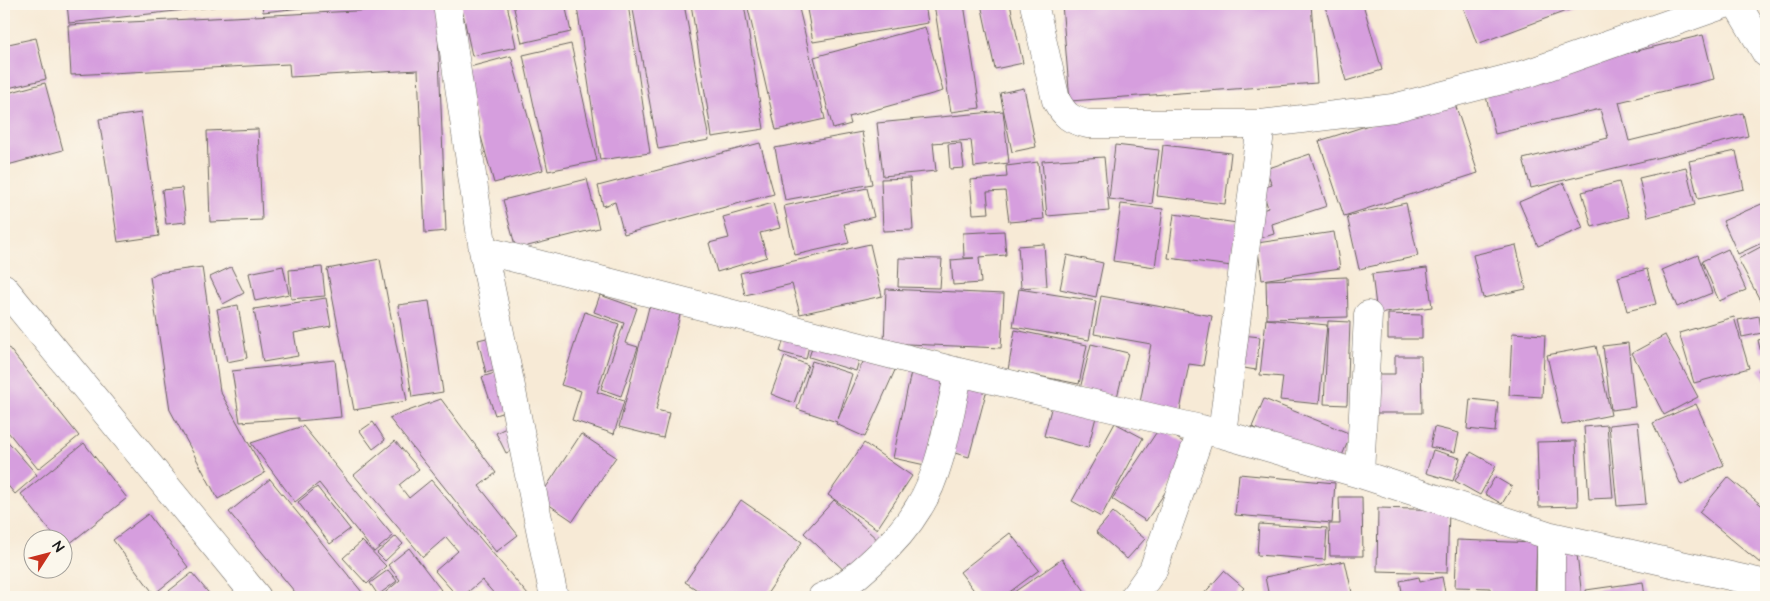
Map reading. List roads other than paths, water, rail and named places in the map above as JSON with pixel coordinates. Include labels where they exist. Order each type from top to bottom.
[{"type":"street","points":[[447,4],[483,250],[554,597]]},
{"type":"street","points":[[1034,4],[1056,100],[1062,110],[1073,121],[1088,124],[1261,124],[1393,108],[1529,73],[1725,4]]},
{"type":"street","points":[[1737,4],[1766,53]]},
{"type":"street","points":[[1134,597],[1153,570],[1212,432],[1261,124]]},
{"type":"street","points":[[483,250],[959,372],[1212,432],[1360,474],[1551,536],[1766,584]]},
{"type":"street","points":[[4,288],[257,597]]},
{"type":"street","points":[[1360,474],[1368,315]]},
{"type":"street","points":[[822,597],[828,595],[868,566],[896,540],[920,506],[937,468],[959,372]]},
{"type":"street","points":[[1551,536],[1551,597]]}]
